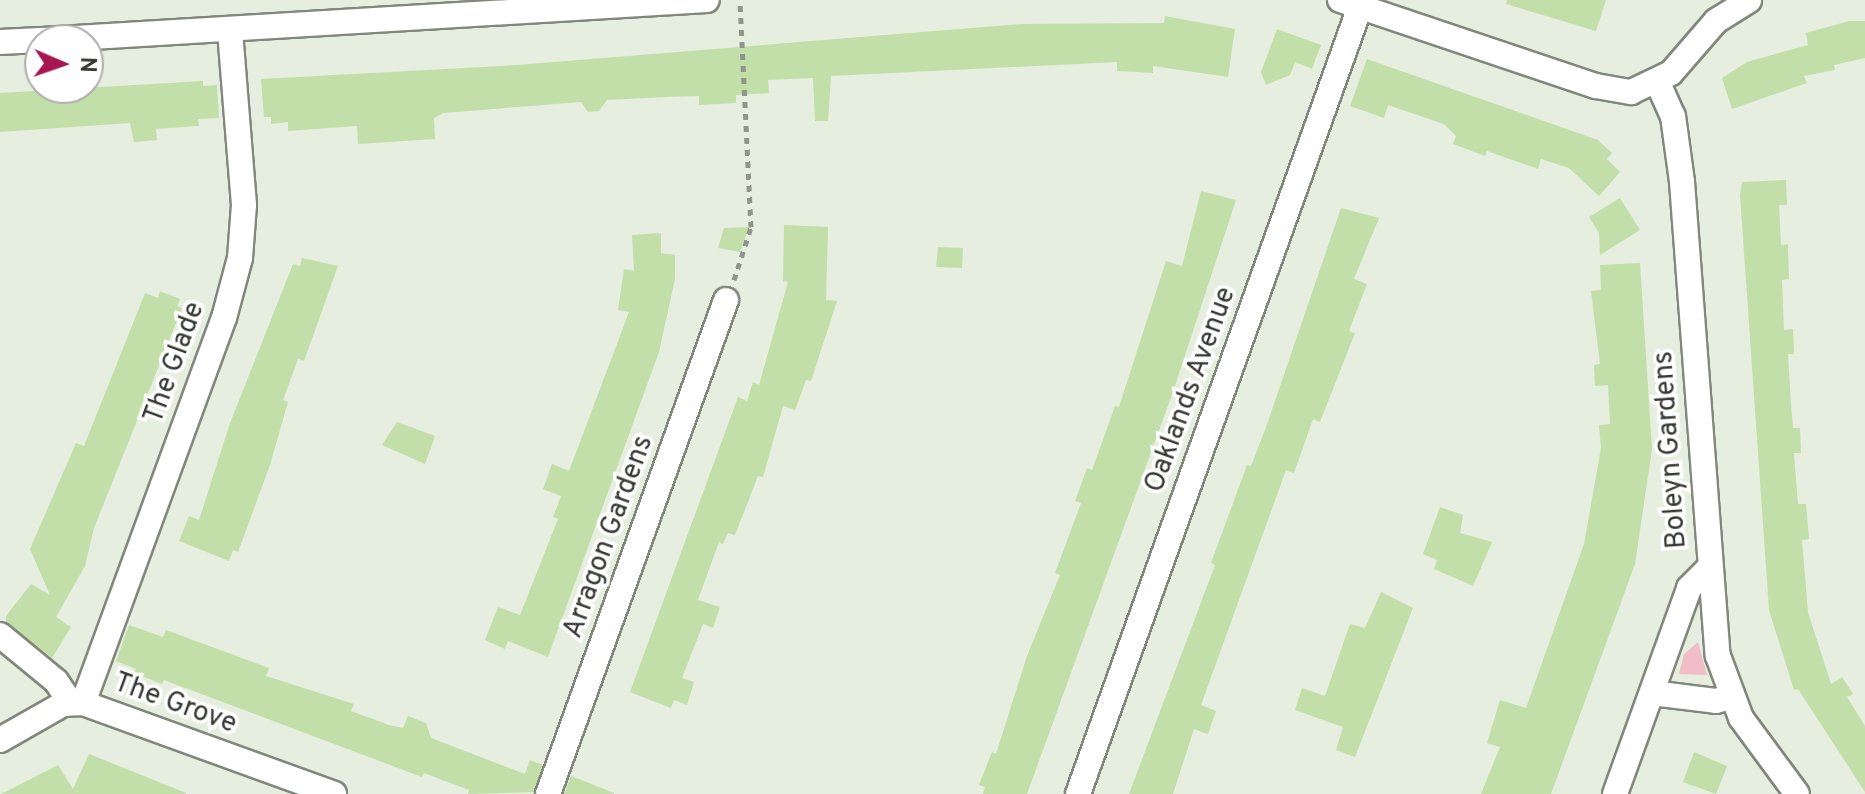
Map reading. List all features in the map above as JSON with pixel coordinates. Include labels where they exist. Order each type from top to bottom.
[{"type":"street","points":[[104,37],[707,0]]},
{"type":"street","points":[[1350,4],[1611,90],[1639,91],[1658,83],[1716,21],[1749,0]]},
{"type":"street","name":"Oaklands Avenue","points":[[1078,794],[1350,4]]},
{"type":"street","name":"The Glade","points":[[76,702],[224,318],[240,258],[244,205],[230,30]]},
{"type":"street","points":[[0,42],[24,41]]},
{"type":"street","name":"Boleyn Gardens","points":[[1658,83],[1673,116],[1680,166],[1718,656],[1730,697],[1752,737],[1797,794]]},
{"type":"street","name":"Arragon Gardens","points":[[548,794],[726,300]]},
{"type":"street","points":[[1615,794],[1693,580],[1710,567]]},
{"type":"street","points":[[0,635],[56,681],[76,702]]},
{"type":"street","points":[[1652,693],[1716,701],[1730,697]]},
{"type":"street","name":"The Grove","points":[[0,740],[76,702],[334,794]]},
{"type":"path","points":[[726,300],[751,227],[740,0]]},
{"type":"shaded area","points":[[1698,642],[1707,675],[1679,674],[1684,654]]},
{"type":"building","points":[[1507,0],[1606,0],[1596,31],[1506,4]]},
{"type":"building","points":[[1165,16],[1235,29],[1228,77],[1153,66],[1153,73],[1117,71],[1117,62],[831,76],[828,121],[815,121],[813,78],[768,80],[769,93],[736,95],[736,103],[699,105],[699,96],[665,97],[607,100],[599,111],[588,112],[581,102],[443,113],[434,118],[435,139],[358,144],[357,126],[288,131],[288,122],[271,124],[271,117],[264,117],[261,79],[517,65],[1022,24],[1164,23]]},
{"type":"building","points":[[1849,21],[1865,21],[1865,58],[1834,65],[1835,70],[1804,76],[1807,83],[1732,109],[1722,78],[1747,62],[1808,45],[1806,33]]},
{"type":"building","points":[[1277,29],[1321,45],[1312,69],[1295,62],[1290,75],[1266,85],[1261,72]]},
{"type":"building","points":[[1367,59],[1598,140],[1612,153],[1607,159],[1620,172],[1599,196],[1569,168],[1541,159],[1538,169],[1487,151],[1485,156],[1453,144],[1456,136],[1444,124],[1388,105],[1384,118],[1350,106]]},
{"type":"building","points":[[203,81],[203,86],[217,85],[219,118],[198,119],[199,126],[156,129],[157,140],[134,142],[130,123],[0,132],[0,93],[24,92],[24,104],[104,104],[104,87]]},
{"type":"building","points":[[1786,180],[1787,205],[1779,205],[1781,245],[1788,244],[1789,279],[1782,280],[1784,330],[1793,329],[1794,354],[1788,354],[1793,428],[1800,428],[1801,453],[1794,453],[1798,504],[1806,504],[1809,539],[1802,540],[1808,612],[1831,684],[1842,677],[1853,694],[1847,697],[1865,726],[1865,792],[1798,689],[1794,690],[1769,610],[1740,195],[1742,182]]},
{"type":"building","points":[[1201,191],[1236,200],[1173,392],[1027,794],[983,794],[985,787],[979,785],[992,752],[996,754],[1027,656],[1060,575],[1055,573],[1081,503],[1075,501],[1087,468],[1092,470],[1115,406],[1119,407],[1166,261],[1182,266]]},
{"type":"building","points":[[1620,198],[1640,230],[1600,255],[1599,233],[1589,217]]},
{"type":"building","points":[[1341,208],[1379,218],[1354,279],[1367,284],[1349,331],[1355,333],[1320,422],[1313,419],[1294,473],[1286,470],[1201,705],[1216,711],[1208,734],[1194,729],[1173,794],[1129,794],[1215,565],[1211,563],[1247,465],[1251,466],[1265,430]]},
{"type":"building","points":[[784,225],[828,227],[826,300],[837,301],[811,381],[806,380],[795,410],[783,406],[763,477],[758,476],[735,535],[728,533],[723,544],[719,542],[698,600],[720,607],[713,628],[703,624],[682,678],[694,682],[687,705],[674,700],[671,708],[630,692],[738,397],[747,401],[753,382],[759,385],[788,282],[783,281]]},
{"type":"building","points":[[749,227],[740,252],[718,248],[724,228]]},
{"type":"building","points":[[661,233],[661,253],[675,255],[675,279],[659,352],[548,657],[508,641],[505,649],[485,640],[498,607],[520,615],[558,519],[553,517],[561,496],[543,489],[552,464],[569,471],[629,312],[618,310],[624,269],[634,271],[632,235]]},
{"type":"building","points":[[938,247],[963,248],[962,268],[936,267]]},
{"type":"building","points":[[302,258],[338,266],[304,361],[298,359],[283,400],[288,402],[270,465],[238,552],[233,550],[229,561],[179,541],[189,516],[199,520],[230,423],[293,264],[300,266]]},
{"type":"building","points":[[1640,263],[1652,449],[1635,564],[1551,794],[1481,794],[1500,747],[1487,743],[1500,700],[1526,708],[1584,544],[1601,448],[1599,425],[1610,424],[1608,385],[1595,386],[1594,365],[1600,364],[1591,291],[1601,290],[1600,265]]},
{"type":"building","points":[[160,291],[180,299],[177,306],[182,308],[94,528],[85,566],[56,617],[71,627],[52,658],[6,622],[6,616],[31,584],[50,595],[30,549],[76,443],[84,446],[145,293],[158,298]]},
{"type":"building","points":[[397,422],[435,436],[425,464],[382,445]]},
{"type":"building","points":[[1440,507],[1463,515],[1460,533],[1492,542],[1473,586],[1434,569],[1437,560],[1423,554]]},
{"type":"building","points":[[1381,592],[1413,608],[1355,757],[1336,750],[1343,727],[1295,710],[1302,688],[1325,696],[1350,624],[1365,628]]},
{"type":"building","points":[[129,625],[163,637],[166,630],[269,668],[266,676],[354,704],[351,711],[389,725],[403,728],[408,716],[426,723],[431,738],[525,774],[530,760],[543,765],[534,792],[468,794],[469,790],[424,773],[422,777],[164,680],[162,684],[134,673],[136,669],[116,661]]},
{"type":"building","points":[[1694,752],[1727,766],[1716,794],[1683,782]]},
{"type":"building","points":[[89,754],[186,794],[1,794],[58,765],[73,789]]},
{"type":"building","points":[[571,776],[614,793],[614,794],[564,794]]}]
